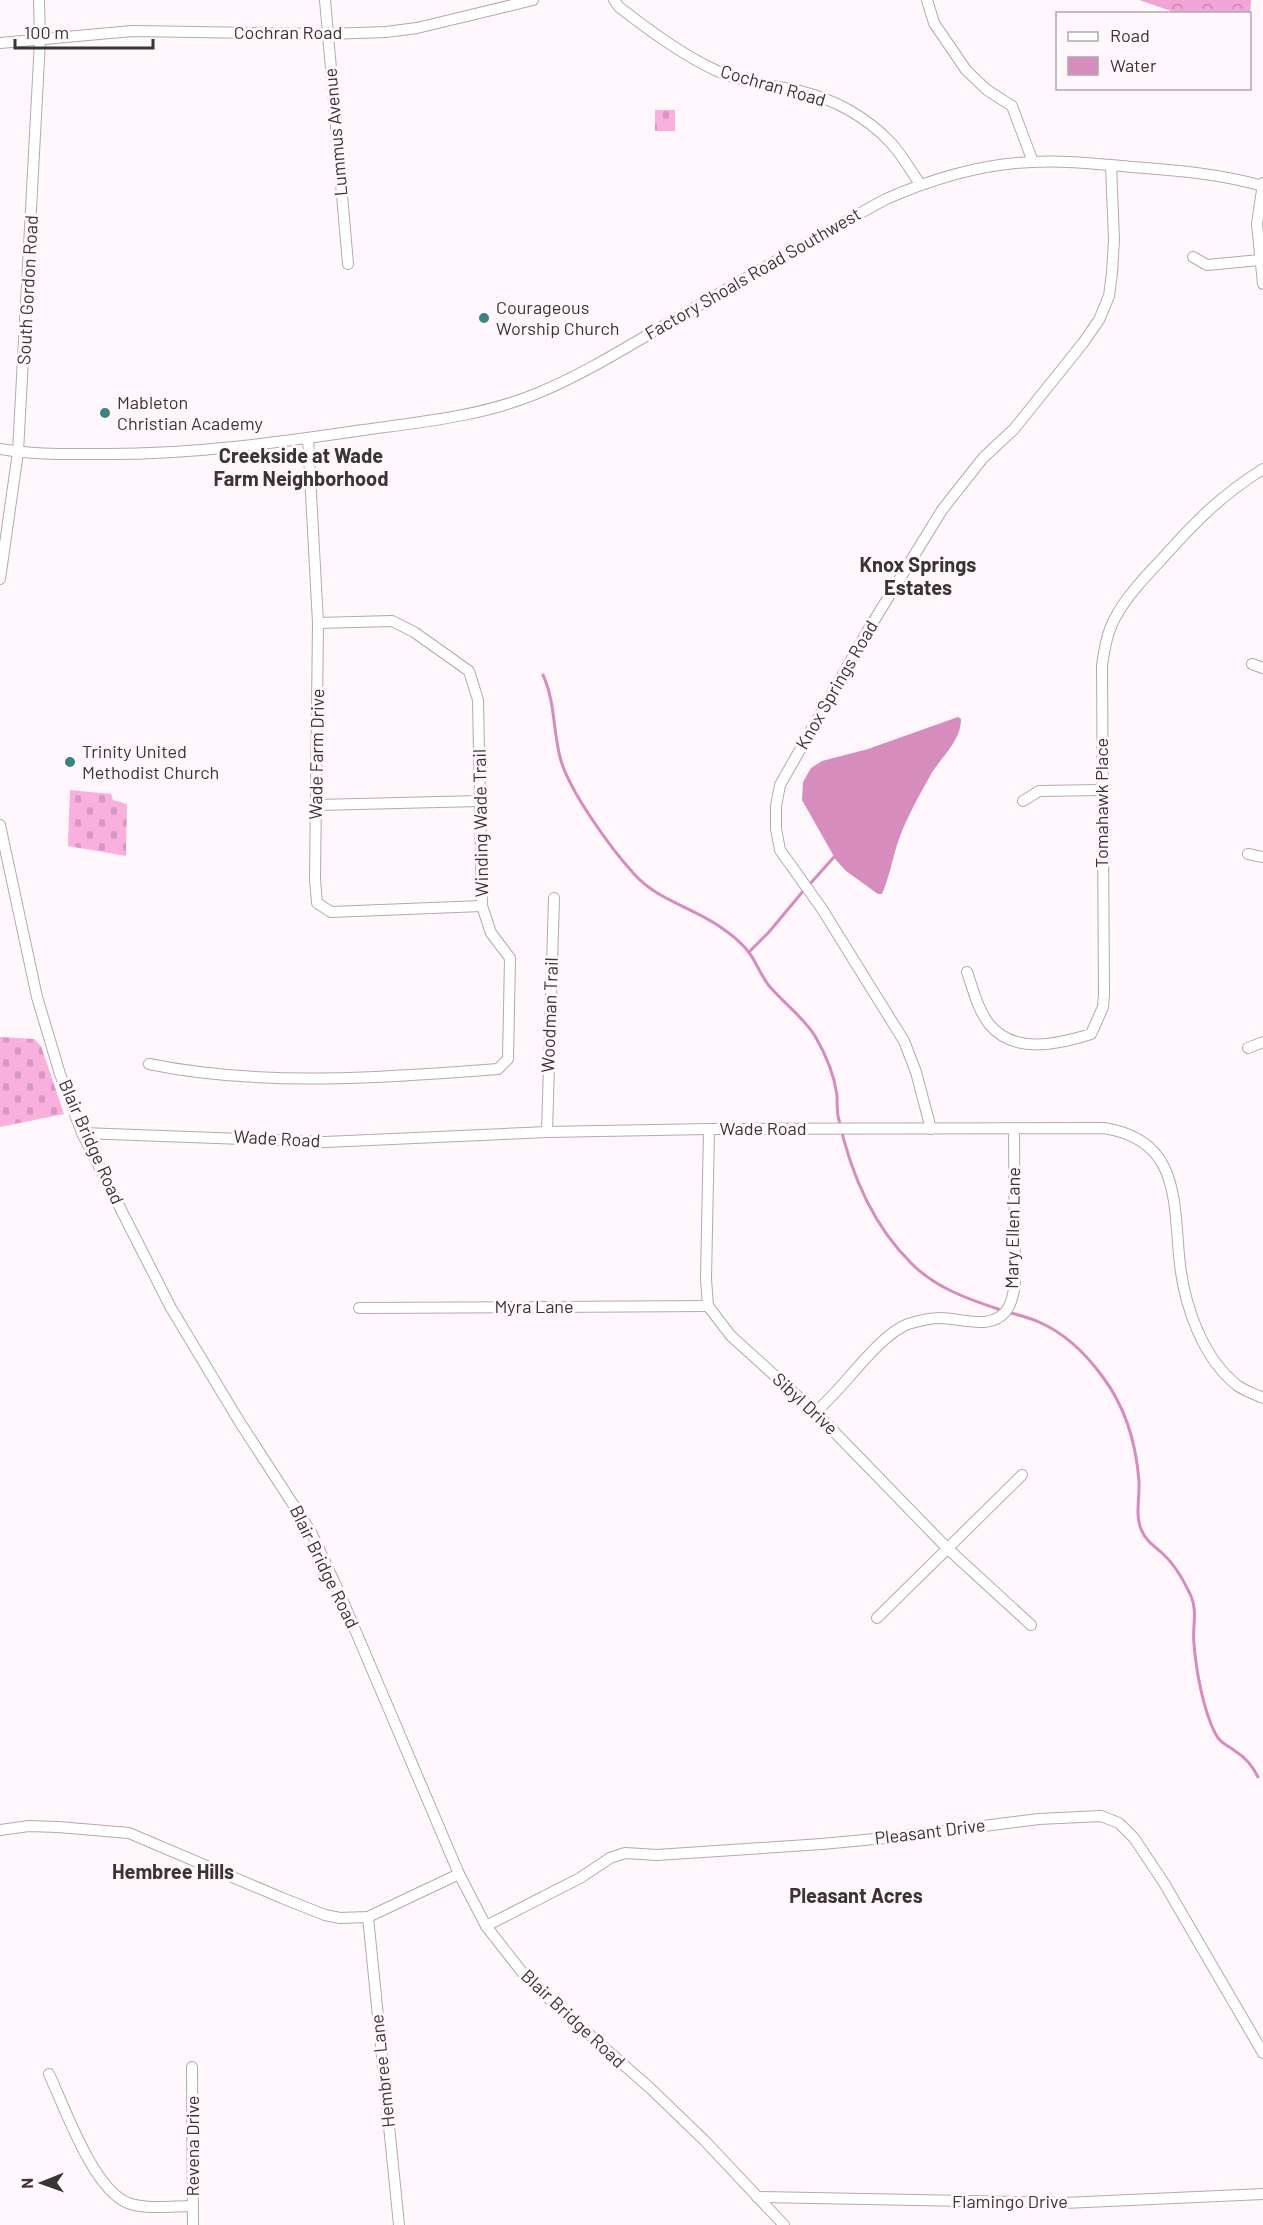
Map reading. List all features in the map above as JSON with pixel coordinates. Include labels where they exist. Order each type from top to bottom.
[{"type":"street","name":"South Gordon Road","points":[[0,579],[18,452],[40,41],[39,0]]},
{"type":"street","name":"Lummus Avenue","points":[[324,0],[348,264]]},
{"type":"street","name":"Cochran Road","points":[[0,43],[132,31],[328,34],[386,32],[417,28],[533,0]]},
{"type":"street","name":"Cochran Road","points":[[614,0],[619,7],[660,38],[715,69],[761,84],[803,92],[843,107],[868,122],[891,143],[920,184]]},
{"type":"street","points":[[927,0],[934,23],[966,70],[987,90],[1012,106],[1033,162]]},
{"type":"street","name":"Factory Shoals Road Southwest","points":[[0,449],[18,452],[140,455],[214,450],[463,415],[501,406],[537,393],[606,359],[875,204],[920,184],[961,172],[1033,162],[1111,165],[1203,174],[1263,185]]},
{"type":"street","name":"Knox Springs Road","points":[[931,1129],[916,1072],[904,1041],[822,909],[780,850],[776,829],[776,806],[780,785],[867,632],[942,510],[983,458],[1014,429],[1099,320],[1109,296],[1112,273],[1114,240],[1111,165]]},
{"type":"street","points":[[1263,185],[1257,224],[1263,284]]},
{"type":"street","points":[[1193,257],[1207,265],[1260,260]]},
{"type":"street","name":"Wade Farm Drive","points":[[308,438],[318,623],[315,879],[317,903],[331,912],[482,906]]},
{"type":"street","name":"Tomahawk Place","points":[[968,972],[980,1009],[988,1022],[1005,1037],[1026,1043],[1050,1044],[1091,1034],[1103,1007],[1104,994],[1102,666],[1105,645],[1115,618],[1143,579],[1205,512],[1239,484],[1263,469]]},
{"type":"street","name":"Winding Wade Trail","points":[[148,1064],[179,1070],[304,1079],[498,1069],[508,1059],[510,958],[491,933],[482,906],[478,700],[469,671],[414,632],[392,621],[318,623]]},
{"type":"street","points":[[1023,801],[1039,791],[1102,790]]},
{"type":"street","points":[[317,805],[480,801]]},
{"type":"street","points":[[0,817],[2,836]]},
{"type":"street","name":"Blair Bridge Road","points":[[0,825],[37,998],[60,1074],[82,1132],[171,1308],[238,1421],[311,1532],[339,1592],[459,1874],[486,1926],[529,1981],[651,2089],[784,2225]]},
{"type":"street","points":[[1248,854],[1263,857]]},
{"type":"street","name":"Woodman Trail","points":[[547,1132],[554,898]]},
{"type":"street","points":[[1248,1048],[1263,1042]]},
{"type":"street","name":"Wade Road","points":[[82,1132],[325,1142],[547,1132],[709,1129],[1104,1128],[1122,1131],[1138,1138],[1165,1166],[1174,1195],[1180,1265],[1192,1317],[1209,1352],[1239,1386],[1263,1398]]},
{"type":"street","points":[[708,1306],[705,1279],[709,1129]]},
{"type":"street","name":"Mary Ellen Lane","points":[[815,1412],[886,1339],[904,1326],[939,1318],[979,1322],[996,1320],[1008,1308],[1015,1286],[1014,1129]]},
{"type":"street","name":"Myra Lane","points":[[359,1308],[708,1306]]},
{"type":"street","name":"Sibyl Drive","points":[[708,1306],[731,1336],[815,1412],[947,1548],[1031,1625]]},
{"type":"street","points":[[877,1618],[1023,1475]]},
{"type":"street","name":"Pleasant Drive","points":[[486,1926],[580,1878],[610,1858],[625,1853],[657,1855],[822,1844],[1039,1819],[1101,1816],[1119,1823],[1134,1838],[1164,1883],[1263,2053]]},
{"type":"street","points":[[0,1830],[29,1826],[129,1833],[325,1915],[354,1918],[368,1917],[459,1874]]},
{"type":"street","name":"Hembree Lane","points":[[368,1917],[399,2225]]},
{"type":"street","name":"Revena Drive","points":[[192,2067],[193,2225]]},
{"type":"street","points":[[49,2074],[86,2155],[101,2180],[126,2202],[142,2206],[193,2206]]},
{"type":"street","name":"Flamingo Drive","points":[[757,2197],[1064,2203],[1263,2194]]},
{"type":"green space","points":[[1139,0],[1251,0],[1250,12],[1174,12]]},
{"type":"green space","points":[[655,110],[675,110],[675,131],[655,131]]},
{"type":"green space","points":[[70,790],[111,794],[113,800],[127,804],[126,856],[68,846]]},
{"type":"green space","points":[[0,1037],[34,1039],[41,1046],[64,1114],[0,1127]]},
{"type":"water","points":[[958,717],[961,719],[960,728],[954,743],[933,771],[911,811],[900,837],[882,894],[878,894],[846,871],[836,860],[802,800],[803,782],[811,768],[822,761],[868,749]]},
{"type":"waterway","points":[[543,675],[550,695],[558,747],[565,771],[581,802],[615,851],[644,884],[664,897],[708,919],[740,942],[769,985],[815,1036],[834,1079],[838,1116],[856,1177],[885,1232],[912,1264],[931,1280],[975,1301],[1034,1320],[1066,1338],[1082,1352],[1110,1388],[1123,1412],[1132,1439],[1139,1481],[1138,1518],[1141,1529],[1148,1541],[1176,1569],[1193,1602],[1196,1666],[1211,1723],[1219,1739],[1239,1753],[1258,1777]]},
{"type":"waterway","points":[[809,885],[834,857]]},
{"type":"waterway","points":[[749,952],[804,890]]},
{"type":"place","name":"Courageous Worship Church","points":[[484,318]]},
{"type":"place","name":"Mableton Christian Academy","points":[[105,413]]},
{"type":"place","name":"Trinity United Methodist Church","points":[[70,762]]},
{"type":"district","name":"Creekside at Wade Farm Neighborhood","points":[[301,468]]},
{"type":"district","name":"Knox Springs Estates","points":[[918,576]]},
{"type":"district","name":"Hembree Hills","points":[[173,1872]]},
{"type":"district","name":"Pleasant Acres","points":[[856,1896]]}]
